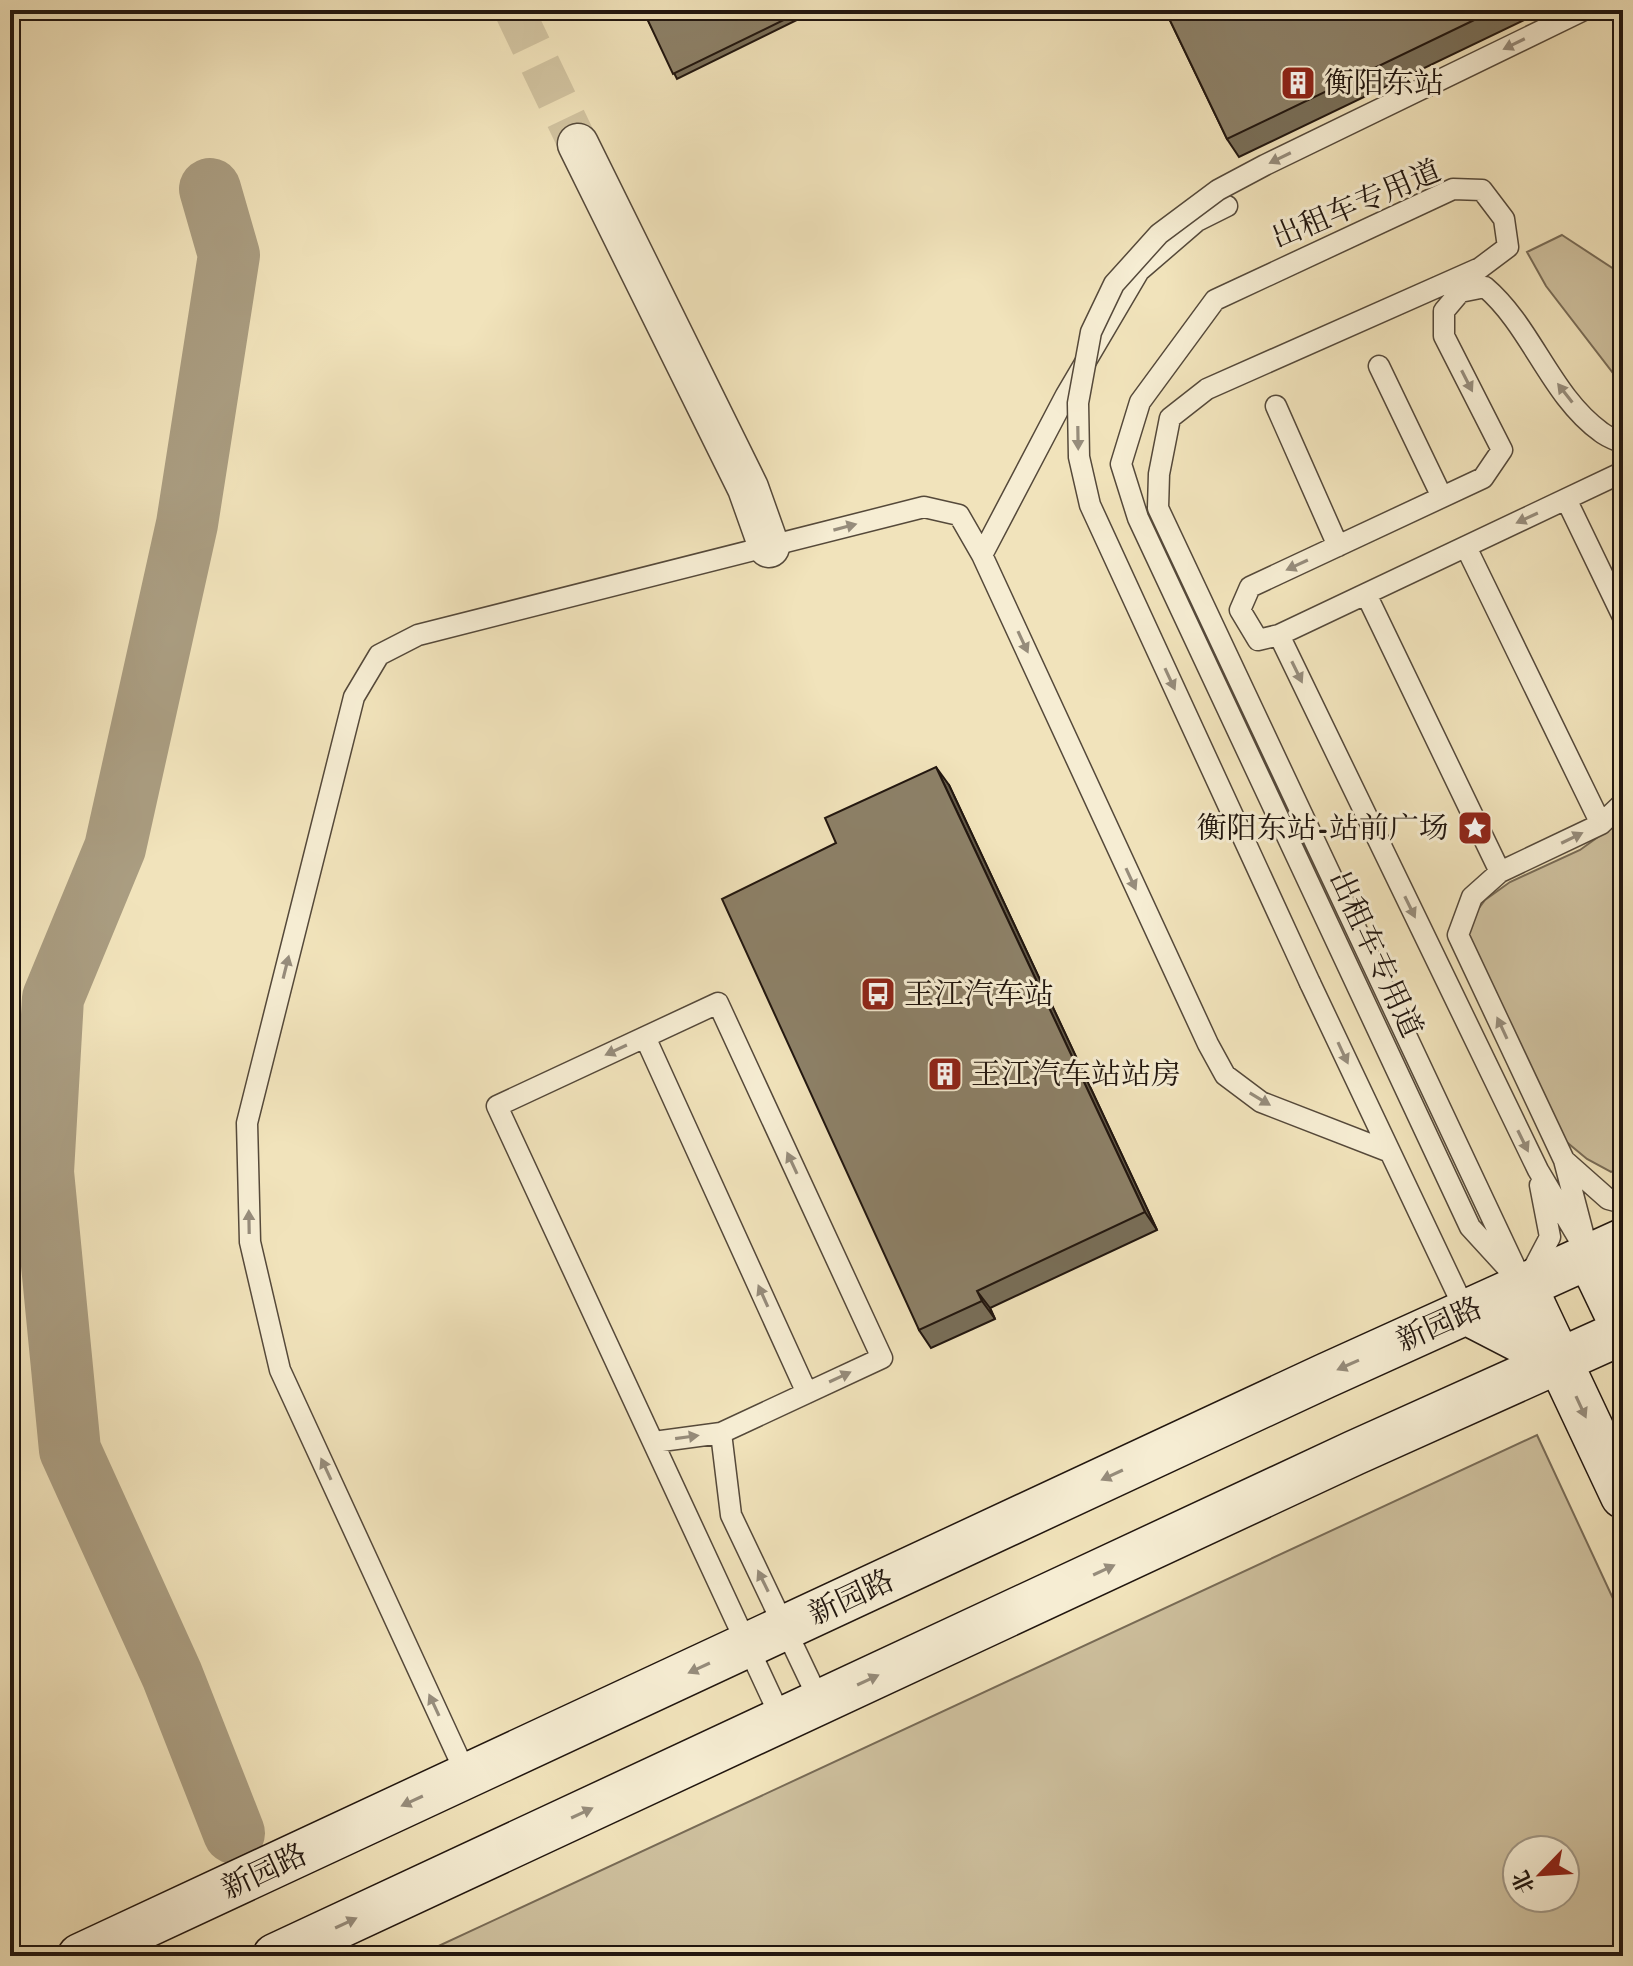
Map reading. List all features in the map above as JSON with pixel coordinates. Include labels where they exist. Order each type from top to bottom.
[{"type":"main road","name":"新园路","points":[[80,1956],[1466,1312],[1524,1286],[1612,1256]]},
{"type":"main road","points":[[275,1956],[1623,1330],[1612,1256]]},
{"type":"main road","points":[[1524,1286],[1623,1496]]},
{"type":"main road","points":[[1466,1312],[1559,1360]]},
{"type":"street","points":[[578,144],[748,488],[769,547]]},
{"type":"lane","points":[[1466,1312],[1310,983],[1090,505],[1079,457],[1078,403],[1091,332],[1114,284],[1159,234],[1218,190],[1584,10]]},
{"type":"lane","name":"出租车专用道","points":[[1453,189],[1482,190],[1504,219],[1508,247],[1480,268],[1207,389],[1170,418],[1159,474],[1158,508],[1524,1286],[1470,1227],[1138,518],[1121,464],[1140,402],[1215,300],[1453,189]]},
{"type":"lane","points":[[982,555],[1066,395],[1139,271],[1197,221],[1227,206]]},
{"type":"lane","points":[[1623,443],[1601,432],[1566,396],[1502,302],[1485,287],[1460,292],[1444,311],[1444,336],[1502,450],[1483,478],[1250,587],[1240,610],[1258,640],[1279,635],[1623,472]]},
{"type":"lane","points":[[1379,366],[1442,497]]},
{"type":"lane","points":[[1276,406],[1338,546]]},
{"type":"lane","points":[[1566,499],[1623,617]]},
{"type":"lane","points":[[467,1776],[280,1370],[250,1242],[247,1123],[354,697],[379,655],[418,635],[924,507],[959,515],[982,555],[1225,1075],[1261,1102],[1390,1152]]},
{"type":"lane","points":[[1466,547],[1601,824]]},
{"type":"lane","points":[[1366,594],[1500,872]]},
{"type":"lane","points":[[1279,635],[1538,1170],[1612,1256]]},
{"type":"lane","points":[[1612,1256],[1458,935],[1472,897],[1500,872],[1601,824],[1623,803]]},
{"type":"lane","points":[[654,1442],[721,1433],[882,1358],[718,1003],[497,1106],[654,1442],[766,1636],[801,1711]]},
{"type":"lane","points":[[645,1037],[807,1393]]},
{"type":"lane","points":[[1564,1160],[1608,1199],[1623,1203]]},
{"type":"lane","points":[[1524,1286],[1550,1237],[1538,1170]]},
{"type":"lane","points":[[721,1433],[731,1515],[766,1636],[801,1711]]},
{"type":"shaded area","points":[[1562,235],[1623,275],[1623,386],[1546,286],[1527,252]]},
{"type":"shaded area","points":[[1623,819],[1623,1167],[1611,1172],[1587,1159],[1563,1139],[1470,953],[1468,923],[1485,900],[1510,882],[1580,850]]},
{"type":"shaded area","points":[[1537,1435],[1623,1620],[1623,1956],[417,1956]]},
{"type":"building","points":[[643,10],[804,10],[673,74]]},
{"type":"building","name":"衡阳东站","points":[[1165,10],[1495,10],[1227,139]]},
{"type":"building","name":"王江汽车站站房","points":[[936,767],[1145,1212],[977,1291],[982,1301],[919,1330],[722,899],[836,843],[825,818]]},
{"type":"waterway","points":[[210,189],[229,255],[187,524],[115,848],[53,998],[43,1172],[70,1450],[172,1675],[234,1833]]},
{"type":"tunnel","points":[[514,10],[578,144]]},
{"type":"railway","points":[[10,18],[26,10]]},
{"type":"place","name":"衡阳东站","points":[[1298,83]]},
{"type":"place","name":"衡阳东站-站前广场","points":[[1475,828]]},
{"type":"place","name":"王江汽车站","points":[[878,994]]},
{"type":"place","name":"王江汽车站站房","points":[[945,1074]]}]
